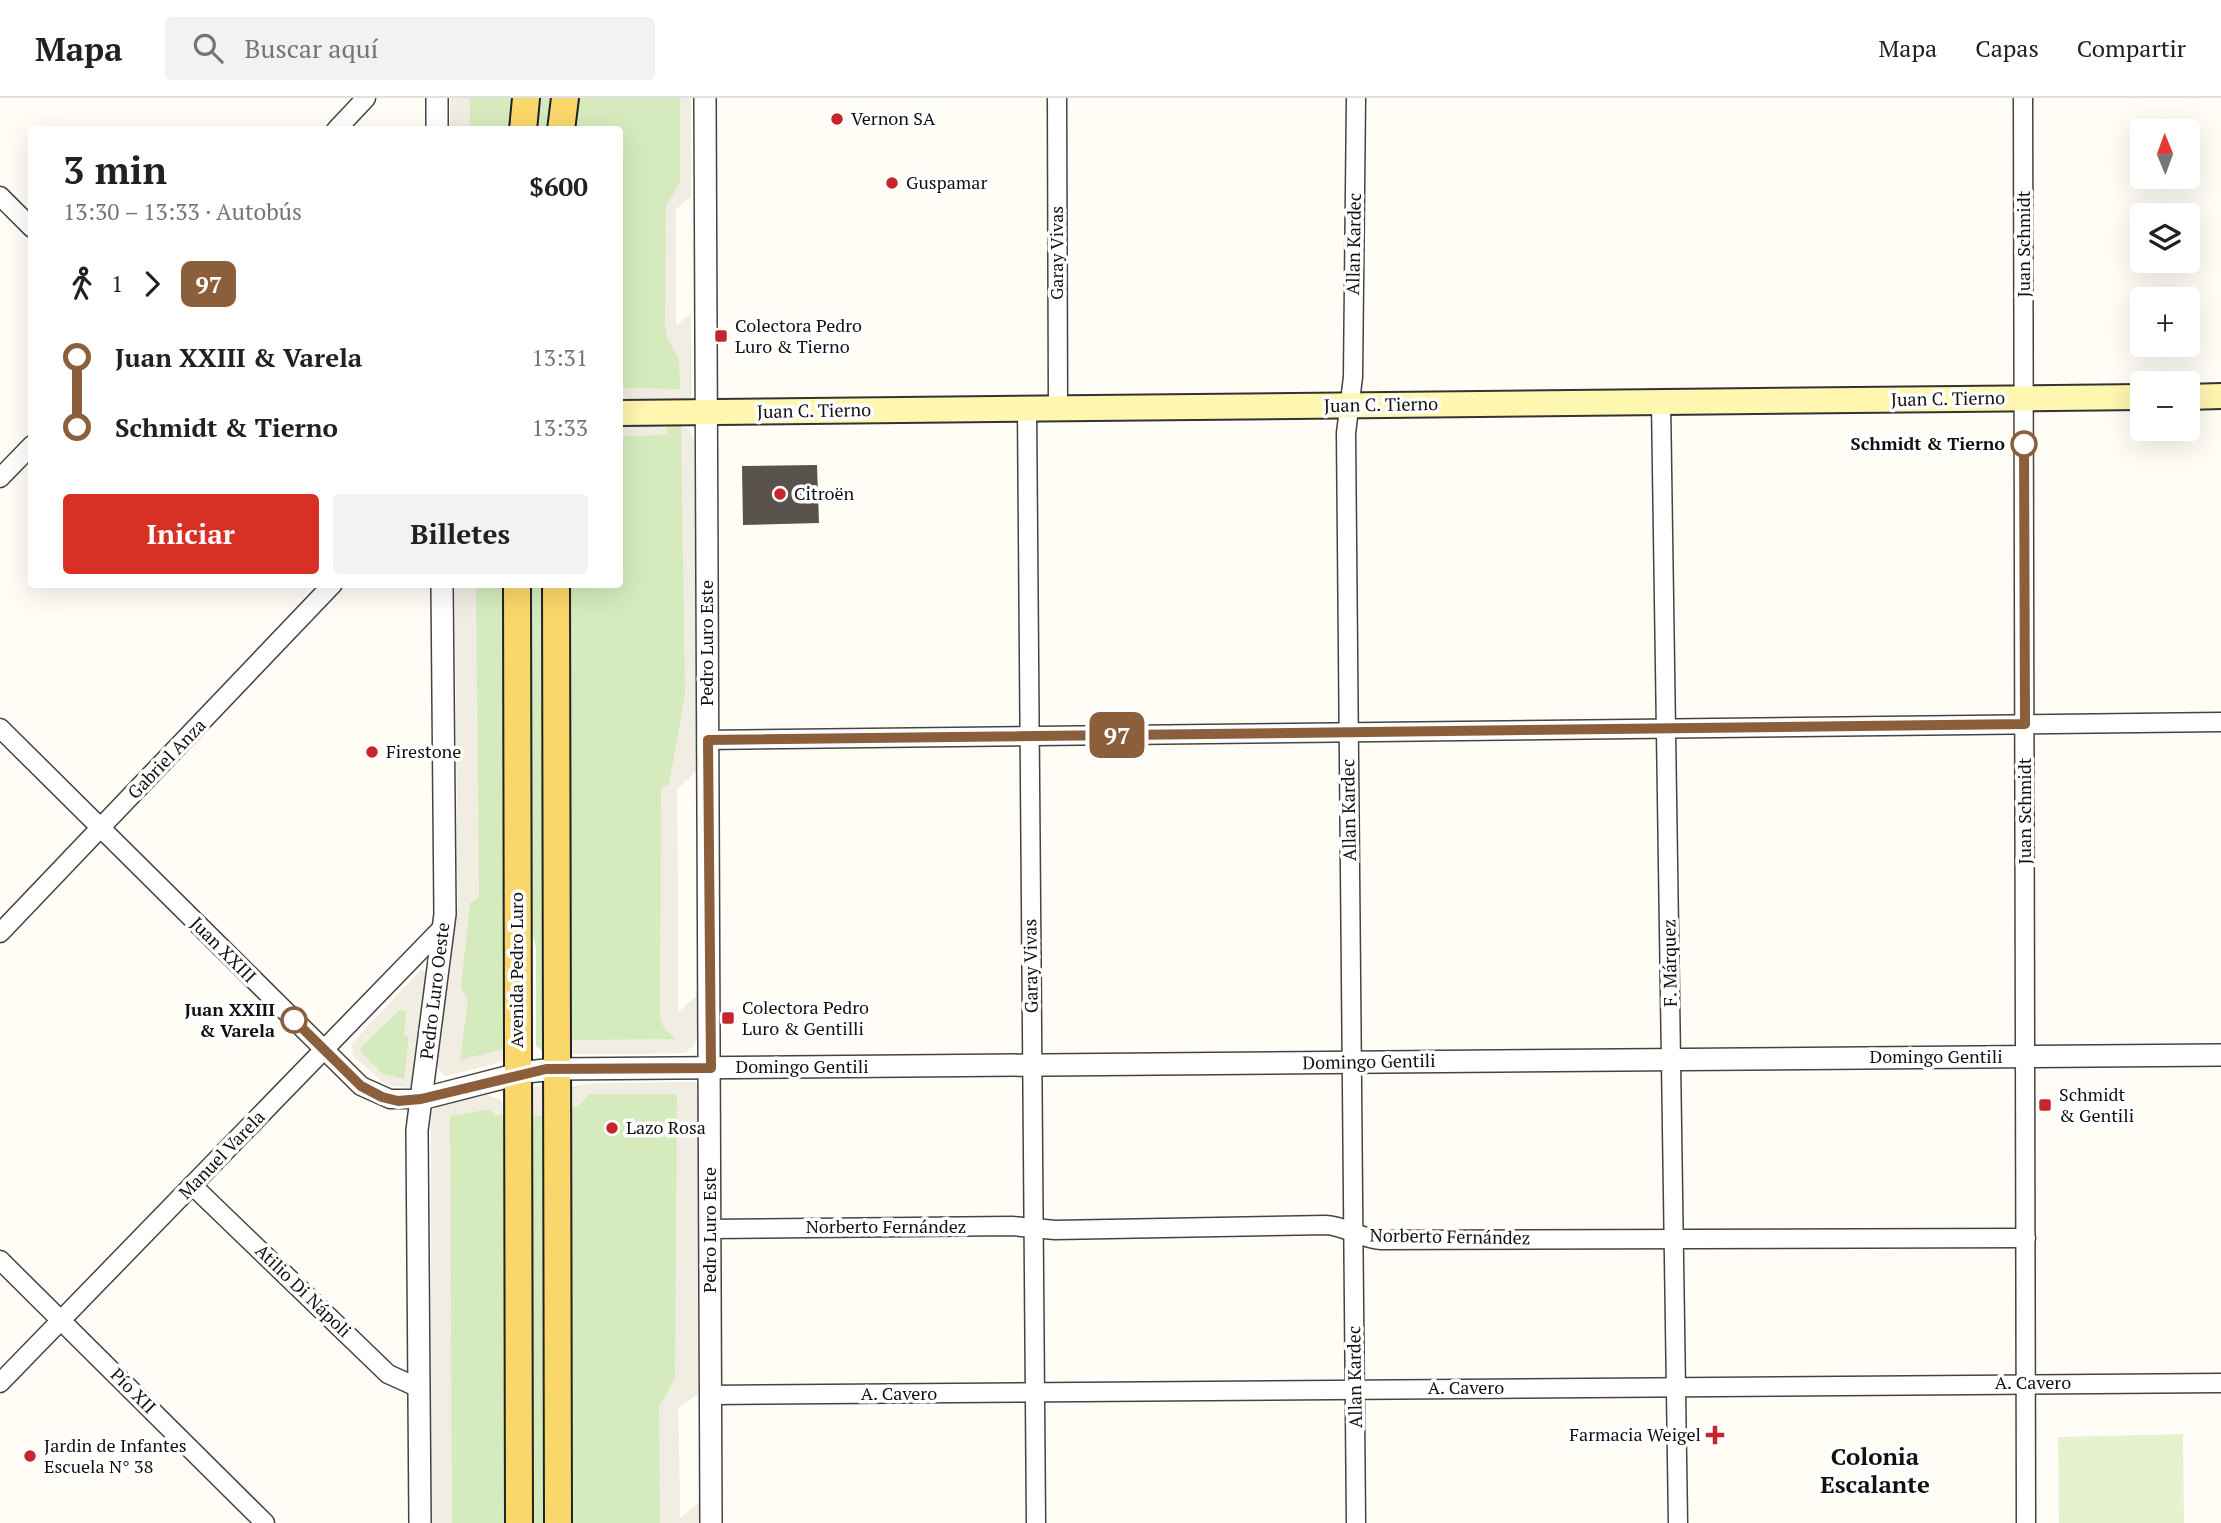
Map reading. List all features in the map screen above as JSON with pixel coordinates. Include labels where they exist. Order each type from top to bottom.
[{"type":"main road","points":[[523,126],[526,98]]},
{"type":"main road","points":[[562,126],[565,98]]},
{"type":"main road","points":[[2200,397],[2221,396]]},
{"type":"main road","name":"Juan C. Tierno","points":[[623,412],[2130,397]]},
{"type":"main road","name":"Avenida Pedro Luro","points":[[517,588],[519,1523]]},
{"type":"main road","points":[[556,588],[558,1523]]},
{"type":"street","points":[[340,126],[366,98]]},
{"type":"street","points":[[437,98],[437,126]]},
{"type":"street","name":"Pedro Luro Este","points":[[705,98],[711,1523]]},
{"type":"street","name":"Garay Vivas","points":[[1057,98],[1058,408]]},
{"type":"street","name":"Allan Kardec","points":[[1356,98],[1353,377],[1346,433],[1356,1523]]},
{"type":"street","name":"Juan Schmidt","points":[[2024,98],[2026,1523]]},
{"type":"street","points":[[0,196],[28,224]]},
{"type":"street","name":"F. Márquez","points":[[1661,402],[1678,1523]]},
{"type":"street","name":"Garay Vivas","points":[[1027,409],[1036,1523]]},
{"type":"street","points":[[0,478],[28,449]]},
{"type":"street","name":"Gabriel Anza","points":[[0,933],[329,588]]},
{"type":"street","name":"Pedro Luro Oeste","points":[[420,1523],[417,1140],[444,926],[442,588]]},
{"type":"street","points":[[708,740],[2221,722]]},
{"type":"street","name":"Juan XXIII","points":[[0,728],[324,1050],[375,1094],[398,1101],[421,1099],[517,1074]]},
{"type":"street","name":"Manuel Varela","points":[[0,1383],[444,926]]},
{"type":"street","name":"Domingo Gentili","points":[[517,1074],[556,1069],[2221,1055]]},
{"type":"street","name":"Atilio Di Nápoli","points":[[192,1185],[388,1374],[419,1388]]},
{"type":"street","name":"Norberto Fernández","points":[[709,1229],[1326,1225],[1353,1232],[1366,1239],[1381,1240],[2026,1238]]},
{"type":"street","name":"Pío XII","points":[[0,1260],[265,1523]]},
{"type":"street","name":"A. Cavero","points":[[710,1395],[2221,1383]]},
{"type":"green space","points":[[450,98],[515,98],[512,126],[450,126]]},
{"type":"green space","points":[[536,98],[553,98],[550,126],[533,126]]},
{"type":"green space","points":[[575,98],[691,98],[691,196],[676,209],[676,326],[691,314],[691,395],[685,401],[623,398],[623,126],[572,126]]},
{"type":"green space","points":[[678,424],[688,429],[694,440],[696,771],[677,789],[678,1013],[697,996],[698,1020],[697,1036],[684,1053],[575,1054],[564,1040],[565,588],[623,588],[623,425]]},
{"type":"green space","points":[[455,588],[506,588],[507,1048],[500,1062],[445,1076],[437,1067],[458,906]]},
{"type":"green space","points":[[525,588],[546,588],[543,1051],[536,1046],[536,948],[528,913]]},
{"type":"green space","points":[[399,1010],[407,1011],[404,1035],[409,1036],[405,1080],[382,1074],[360,1051]]},
{"type":"green space","points":[[695,1082],[699,1086],[700,1392],[678,1408],[680,1518],[701,1523],[568,1523],[566,1103],[573,1087],[585,1084]]},
{"type":"green space","points":[[544,1087],[548,1523],[528,1523],[528,1091]]},
{"type":"green space","points":[[486,1095],[500,1100],[506,1111],[508,1523],[431,1523],[431,1112],[442,1103]]},
{"type":"green space","points":[[2183,1434],[2184,1523],[2059,1523],[2058,1437]]},
{"type":"shaded area","points":[[450,98],[470,98],[470,126],[450,126]]},
{"type":"shaded area","points":[[680,98],[691,98],[691,196],[676,209],[676,326],[691,314],[690,397],[685,401],[623,398],[623,388],[680,389],[679,360],[667,337],[665,325],[666,206],[680,182]]},
{"type":"shaded area","points":[[667,424],[667,435],[623,436],[623,425]]},
{"type":"shaded area","points":[[681,424],[694,440],[696,771],[677,789],[678,1013],[697,996],[698,1034],[694,1046],[684,1053],[575,1054],[569,1052],[564,1040],[675,1039],[663,1026],[660,1016],[661,789],[669,784],[685,694]]},
{"type":"shaded area","points":[[455,588],[476,588],[479,898],[470,903],[461,988],[468,1000],[460,1060],[507,1048],[506,1058],[500,1062],[445,1076],[437,1067],[458,906]]},
{"type":"shaded area","points":[[422,969],[427,974],[413,1084],[408,1088],[386,1085],[353,1056],[351,1044]],"holes":[[[399,1010],[407,1011],[404,1035],[409,1036],[404,1079],[382,1074],[360,1051]]]},
{"type":"shaded area","points":[[693,1082],[699,1086],[700,1392],[678,1408],[680,1518],[700,1502],[701,1523],[660,1523],[659,1407],[675,1378],[677,1094],[590,1094],[577,1107],[566,1108],[569,1092],[582,1084]]},
{"type":"shaded area","points":[[543,1086],[546,1115],[526,1118],[530,1089]]},
{"type":"shaded area","points":[[486,1095],[500,1100],[506,1114],[495,1116],[491,1111],[485,1110],[450,1116],[452,1523],[431,1523],[431,1112],[442,1103]]},
{"type":"building","name":"Citroën","points":[[817,465],[819,523],[743,525],[742,466]]},
{"type":"bus line","name":"97","points":[[294,1020],[361,1086],[382,1097],[398,1101],[421,1099],[546,1069],[711,1068],[708,740],[2025,724],[2024,444]]},
{"type":"place","name":"Vernon SA","points":[[837,119]]},
{"type":"place","name":"Guspamar","points":[[892,183]]},
{"type":"place","name":"Colectora Pedro Luro & Tierno","points":[[721,336]]},
{"type":"place","name":"Schmidt & Tierno","points":[[2024,444]]},
{"type":"place","name":"Citroën","points":[[780,494]]},
{"type":"place","name":"Firestone","points":[[372,752]]},
{"type":"place","name":"Colectora Pedro Luro & Gentilli","points":[[728,1018]]},
{"type":"place","name":"Juan XXIII & Varela","points":[[294,1020]]},
{"type":"place","name":"Schmidt & Gentili","points":[[2045,1105]]},
{"type":"place","name":"Lazo Rosa","points":[[612,1128]]},
{"type":"place","name":"Farmacia Weigel","points":[[1715,1435]]},
{"type":"place","name":"Jardin de Infantes Escuela N° 38","points":[[30,1456]]},
{"type":"district","name":"Colonia Escalante","points":[[1875,1471]]}]
